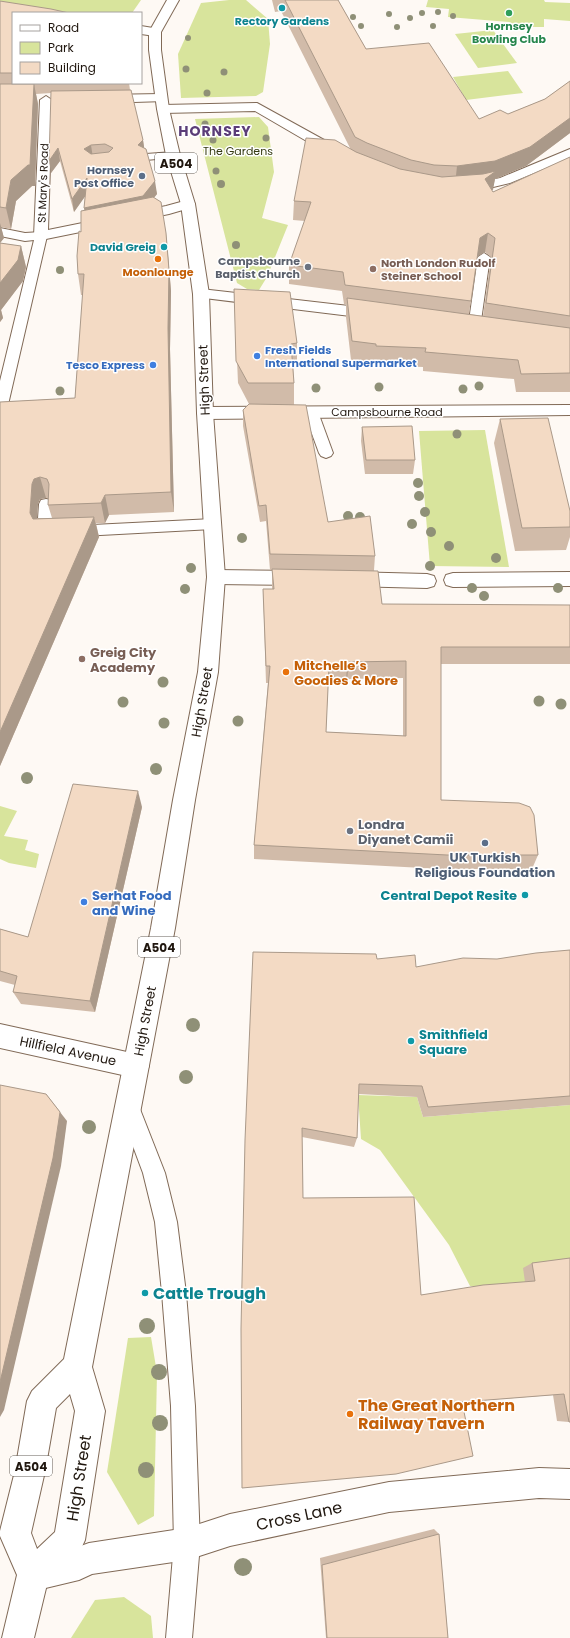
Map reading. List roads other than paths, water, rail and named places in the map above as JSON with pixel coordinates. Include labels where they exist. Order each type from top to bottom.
[{"type":"street","points":[[142,30],[155,32],[173,0]]},
{"type":"street","name":"High Street","points":[[33,1575],[69,1540],[90,1411],[77,1367],[163,928],[184,800],[208,672],[216,576],[205,413],[201,294],[188,204],[173,155],[162,104],[155,32]]},
{"type":"street","points":[[93,99],[162,104],[257,107],[353,163]]},
{"type":"street","points":[[31,100],[62,100]]},
{"type":"street","name":"St Mary's Road","points":[[46,100],[41,236],[169,210],[188,204]]},
{"type":"street","points":[[452,190],[480,188],[503,182],[570,153]]},
{"type":"street","points":[[201,294],[392,316]]},
{"type":"street","name":"Campsbourne Road","points":[[205,413],[570,410]]},
{"type":"street","points":[[216,576],[427,581]]},
{"type":"street","points":[[453,580],[570,579]]},
{"type":"street","name":"Hillfield Avenue","points":[[0,1036],[136,1066]]},
{"type":"street","name":"A504","points":[[33,1575],[15,1534],[30,1471],[42,1401],[77,1367]]},
{"type":"street","name":"Cross Lane","points":[[33,1575],[79,1564],[89,1559],[187,1544],[230,1530],[389,1497],[539,1483],[570,1484]]},
{"type":"street","points":[[18,1638],[33,1575]]},
{"type":"lane","points":[[146,158],[173,155]]},
{"type":"lane","points":[[0,232],[25,237],[41,236],[0,409]]},
{"type":"lane","points":[[474,328],[484,257]]},
{"type":"lane","points":[[311,412],[326,453]]},
{"type":"lane","points":[[46,504],[44,533],[212,524]]},
{"type":"lane","points":[[128,1105],[154,1173],[166,1222],[184,1406],[187,1544],[179,1638]]},
{"type":"place","name":"Rectory Gardens","points":[[282,8]]},
{"type":"place","name":"Hornsey Bowling Club","points":[[509,13]]},
{"type":"place","name":"Hornsey Post Office","points":[[142,176]]},
{"type":"place","name":"David Greig","points":[[164,247]]},
{"type":"place","name":"Moonlounge","points":[[158,259]]},
{"type":"place","name":"Campsbourne Baptist Church","points":[[308,267]]},
{"type":"place","name":"North London Rudolf Steiner School","points":[[373,269]]},
{"type":"place","name":"Fresh Fields International Supermarket","points":[[257,356]]},
{"type":"place","name":"Tesco Express","points":[[153,365]]},
{"type":"place","name":"Greig City Academy","points":[[82,659]]},
{"type":"place","name":"Mitchelle’s Goodies & More","points":[[286,672]]},
{"type":"place","name":"Londra Diyanet Camii","points":[[350,831]]},
{"type":"place","name":"UK Turkish Religious Foundation","points":[[485,843]]},
{"type":"place","name":"Central Depot Resite","points":[[525,895]]},
{"type":"place","name":"Serhat Food and Wine","points":[[84,902]]},
{"type":"place","name":"Smithfield Square","points":[[411,1041]]},
{"type":"place","name":"Cattle Trough","points":[[145,1293]]},
{"type":"place","name":"The Great Northern Railway Tavern","points":[[350,1414]]},
{"type":"district","name":"HORNSEY","points":[[215,131]]},
{"type":"park label","name":"The Gardens","points":[[238,151]]}]
